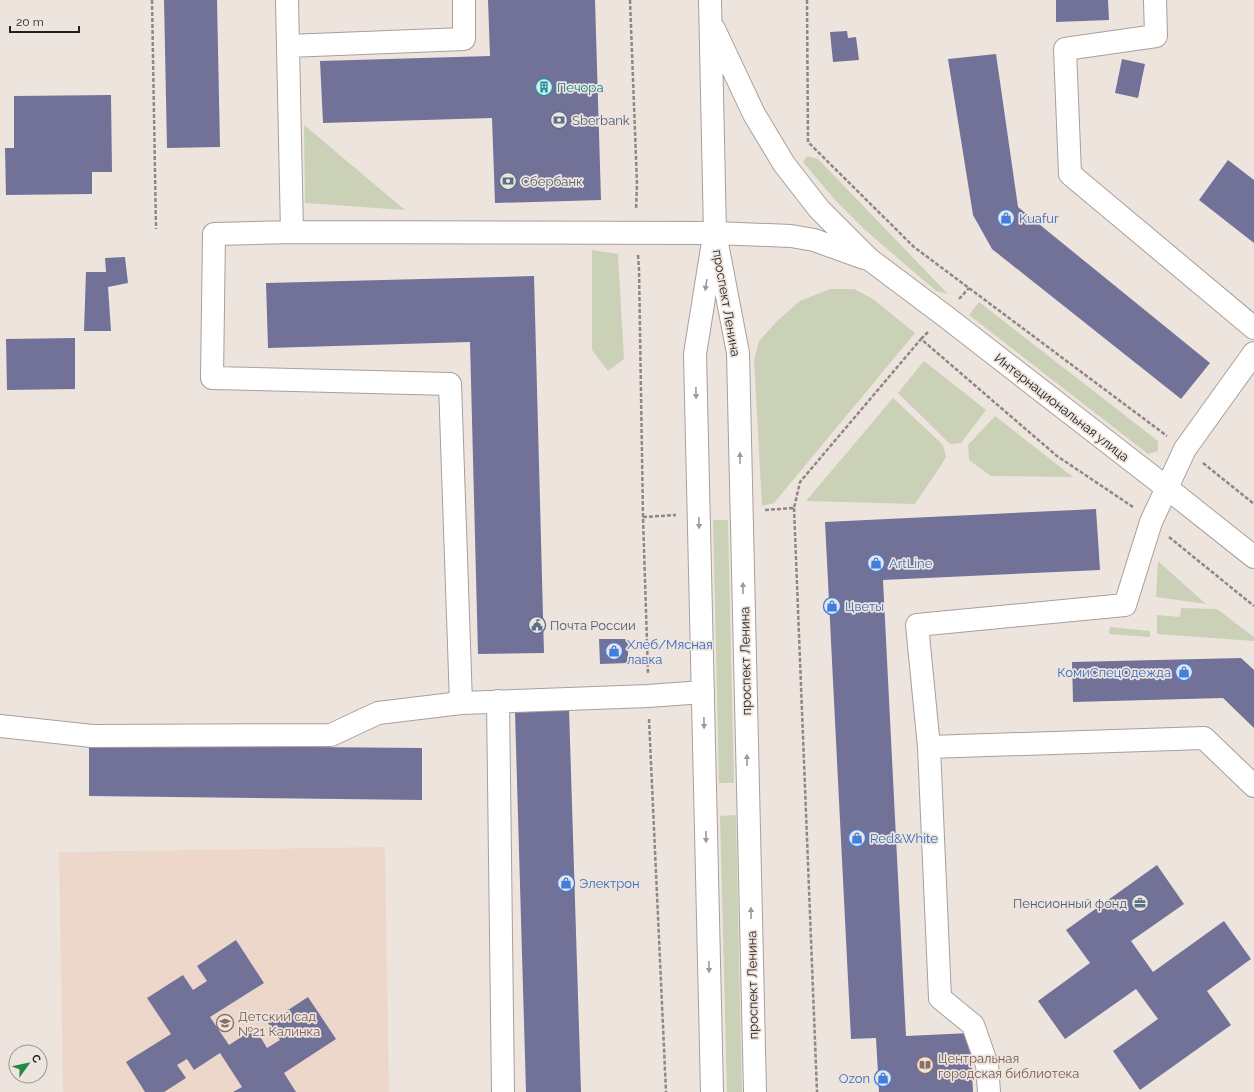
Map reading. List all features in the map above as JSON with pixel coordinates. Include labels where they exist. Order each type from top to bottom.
[{"type":"main road","points":[[287,0],[292,232]]},
{"type":"main road","points":[[288,46],[464,39],[464,0]]},
{"type":"main road","points":[[1155,0],[1156,36],[1065,49],[1070,174],[1254,328]]},
{"type":"main road","name":"Интернациональная улица","points":[[710,10],[754,114],[784,164],[819,209],[869,259],[1167,488],[1254,557]]},
{"type":"main road","name":"проспект Ленина","points":[[710,10],[715,233],[738,353],[755,1092]]},
{"type":"main road","name":"Интернациональная улица","points":[[461,703],[450,384],[212,378],[214,234],[292,232],[715,233],[791,236],[814,240],[869,259]]},
{"type":"main road","name":"проспект Ленина","points":[[712,1092],[695,354],[715,233]]},
{"type":"main road","points":[[989,1092],[987,1065],[973,1025],[940,998],[929,747],[917,625],[1126,605],[1151,522],[1185,449],[1254,353]]},
{"type":"main road","points":[[0,726],[92,736],[331,735],[378,713],[461,703],[648,696],[703,692]]},
{"type":"main road","points":[[498,701],[503,1092]]},
{"type":"main road","points":[[929,747],[1204,738],[1254,786]]},
{"type":"path","points":[[152,0],[156,229]]},
{"type":"path","points":[[630,0],[637,184],[636,234],[639,269],[643,517],[648,696],[666,1092]]},
{"type":"path","points":[[807,0],[808,142],[914,247],[1185,449],[1254,504]]},
{"type":"path","points":[[817,1092],[794,508],[800,482],[921,340],[1057,456],[1127,502],[1254,606]]},
{"type":"path","points":[[742,512],[794,508]]},
{"type":"path","points":[[643,517],[699,513]]},
{"type":"shaded area","name":"Детский сад №21 Калинка","points":[[385,847],[389,1092],[63,1092],[59,852]]},
{"type":"green space","points":[[304,125],[405,210],[305,203]]},
{"type":"green space","points":[[807,156],[818,159],[948,294],[936,291],[864,229],[835,200],[803,162]]},
{"type":"green space","points":[[592,250],[618,254],[624,359],[608,371],[592,350]]},
{"type":"green space","points":[[830,289],[854,289],[873,299],[915,333],[774,503],[762,506],[754,360],[759,341],[777,321],[800,301]]},
{"type":"green space","points":[[979,302],[1158,441],[1158,451],[1148,454],[969,315]]},
{"type":"green space","points":[[924,361],[986,410],[961,443],[950,444],[898,393]]},
{"type":"green space","points":[[893,398],[943,445],[946,457],[915,504],[806,501]]},
{"type":"green space","points":[[995,416],[1073,477],[991,476],[969,460],[968,445]]},
{"type":"green space","points":[[713,520],[728,520],[734,783],[719,783]]},
{"type":"green space","points":[[1158,561],[1206,604],[1156,597]]},
{"type":"green space","points":[[1181,608],[1217,609],[1254,637],[1254,641],[1157,634],[1157,615],[1180,617]]},
{"type":"green space","points":[[1110,627],[1150,631],[1150,637],[1109,634]]},
{"type":"green space","points":[[736,815],[742,1092],[727,1092],[720,816]]},
{"type":"building","points":[[164,0],[217,0],[220,147],[167,148]]},
{"type":"building","name":"Печора","points":[[488,0],[595,0],[601,200],[495,203],[492,118],[323,123],[320,61],[490,56]]},
{"type":"building","points":[[1056,0],[1108,0],[1109,20],[1056,22]]},
{"type":"building","points":[[847,31],[848,38],[856,37],[859,60],[833,62],[830,32]]},
{"type":"building","points":[[996,54],[1018,207],[1210,363],[1181,399],[992,249],[973,215],[948,59]]},
{"type":"building","points":[[1122,59],[1145,64],[1138,98],[1115,93]]},
{"type":"building","points":[[111,95],[112,172],[92,172],[92,194],[6,195],[5,148],[14,148],[14,96]]},
{"type":"building","points":[[1228,160],[1254,180],[1254,243],[1199,200]]},
{"type":"building","points":[[125,257],[128,283],[108,287],[111,331],[84,331],[86,272],[106,272],[105,258]]},
{"type":"building","points":[[534,276],[544,653],[478,654],[470,342],[268,348],[266,283]]},
{"type":"building","points":[[75,338],[75,389],[7,390],[6,339]]},
{"type":"building","points":[[1096,509],[1100,570],[883,580],[906,1036],[970,1033],[973,1092],[879,1092],[876,1038],[851,1039],[825,522]]},
{"type":"building","name":"Хлеб/Мясная лавка","points":[[599,639],[628,639],[628,663],[600,664]]},
{"type":"building","points":[[1241,658],[1254,670],[1254,728],[1223,698],[1073,702],[1072,662]]},
{"type":"building","points":[[569,709],[581,1092],[526,1092],[515,712]]},
{"type":"building","points":[[89,745],[422,748],[422,800],[89,796]]},
{"type":"building","points":[[1157,865],[1184,904],[1131,941],[1153,972],[1224,921],[1251,959],[1207,991],[1231,1025],[1140,1090],[1113,1051],[1158,1019],[1136,989],[1065,1039],[1038,1001],[1090,963],[1066,930]]},
{"type":"building","points":[[236,940],[264,983],[210,1017],[229,1045],[255,1028],[267,1048],[280,1040],[268,1023],[308,997],[336,1039],[284,1073],[296,1092],[233,1092],[242,1087],[220,1053],[194,1070],[187,1059],[177,1065],[186,1078],[164,1092],[145,1092],[126,1062],[171,1034],[147,998],[183,975],[193,990],[207,981],[197,966]]},
{"type":"place","name":"Печора","points":[[544,87]]},
{"type":"place","name":"Sberbank","points":[[559,120]]},
{"type":"place","name":"Сбербанк","points":[[508,181]]},
{"type":"place","name":"Kuafur","points":[[1006,218]]},
{"type":"place","name":"ArtLine","points":[[876,563]]},
{"type":"place","name":"Цветы","points":[[832,606]]},
{"type":"place","name":"Почта России","points":[[537,625]]},
{"type":"place","name":"Хлеб/Мясная лавка","points":[[614,651]]},
{"type":"place","name":"КомиСпецОдежда","points":[[1184,672]]},
{"type":"place","name":"Red&White","points":[[857,838]]},
{"type":"place","name":"Электрон","points":[[566,883]]},
{"type":"place","name":"Пенсионный фонд","points":[[1140,903]]},
{"type":"place","name":"Детский сад №21 Калинка","points":[[225,1023]]},
{"type":"place","name":"Центральная городская библиотека","points":[[925,1065]]},
{"type":"place","name":"Ozon","points":[[883,1078]]}]
